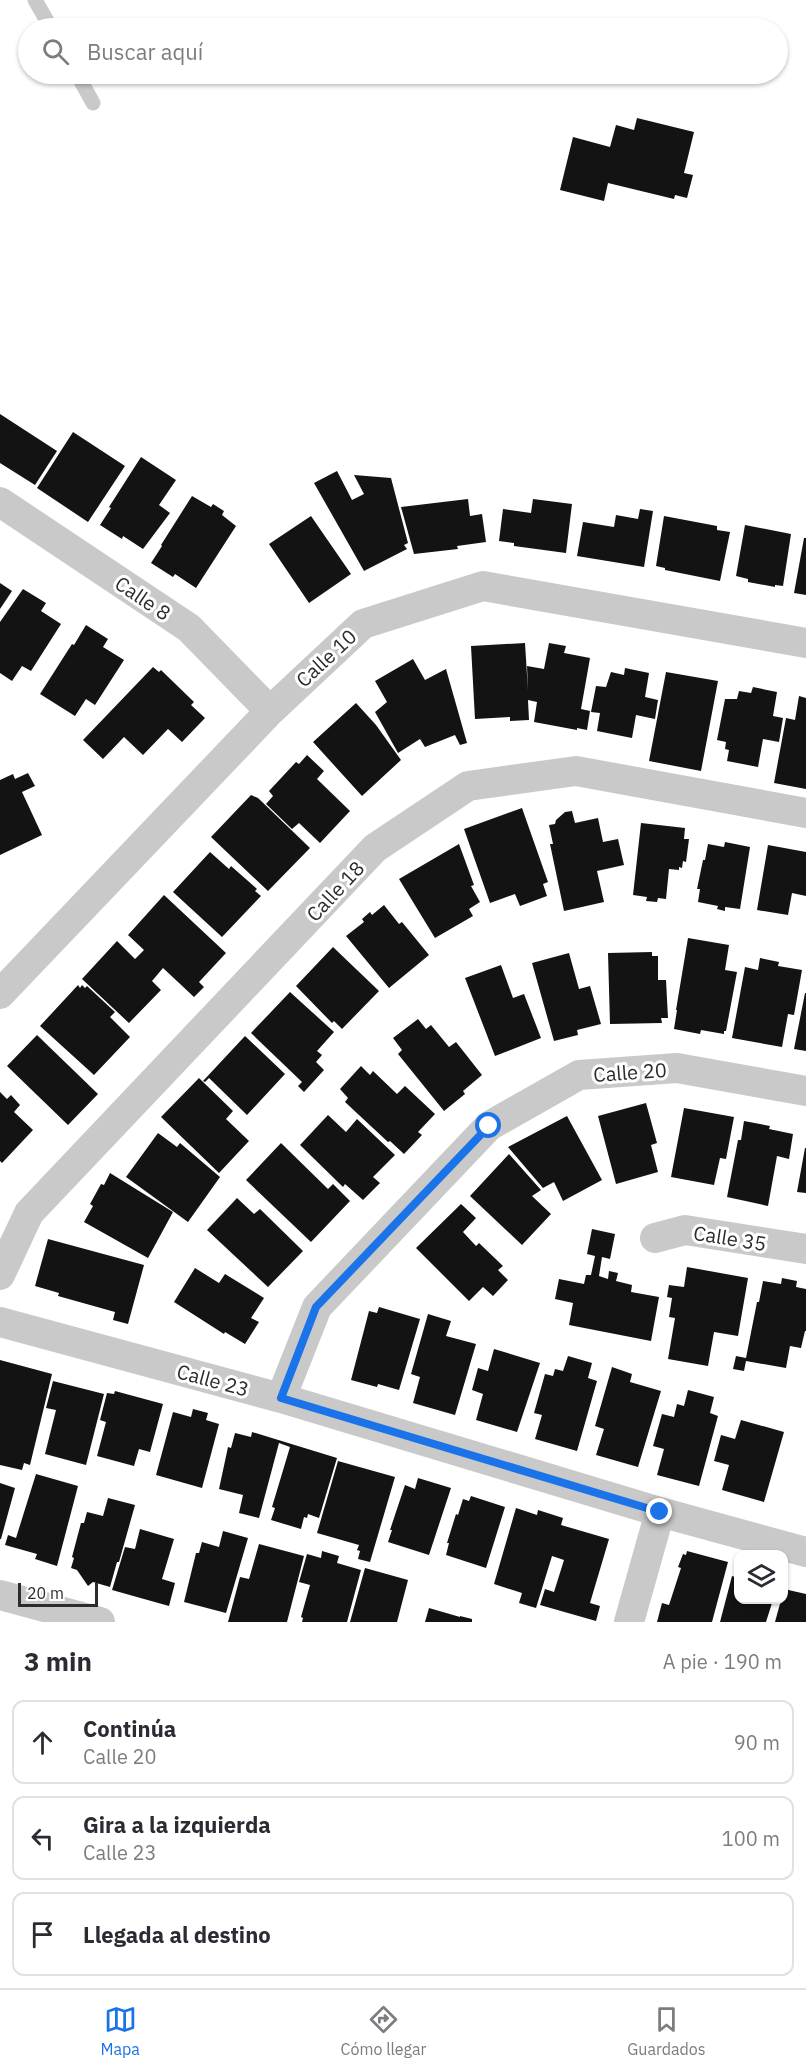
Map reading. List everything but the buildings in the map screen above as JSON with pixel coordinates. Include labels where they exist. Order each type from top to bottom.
[{"type":"street","name":"Calle 8","points":[[0,502],[189,628],[270,711]]},
{"type":"street","name":"Calle 10","points":[[0,994],[270,711],[363,624],[483,586],[806,643]]},
{"type":"street","name":"Calle 18","points":[[0,1275],[29,1213],[375,848],[468,786],[576,771],[806,813]]},
{"type":"street","name":"Calle 20","points":[[281,1398],[316,1307],[489,1126],[579,1075],[677,1068],[806,1091]]},
{"type":"street","name":"Calle 35","points":[[655,1238],[685,1230],[806,1249]]},
{"type":"street","name":"Calle 23","points":[[0,1322],[281,1398],[660,1512],[806,1552]]},
{"type":"street","points":[[629,1622],[660,1512]]},
{"type":"street","points":[[0,1595],[100,1622]]},
{"type":"lane","points":[[35,0],[45,18]]},
{"type":"lane","points":[[83,84],[93,102]]},
{"type":"route","points":[[489,1126],[316,1307],[281,1398],[660,1512]]}]
